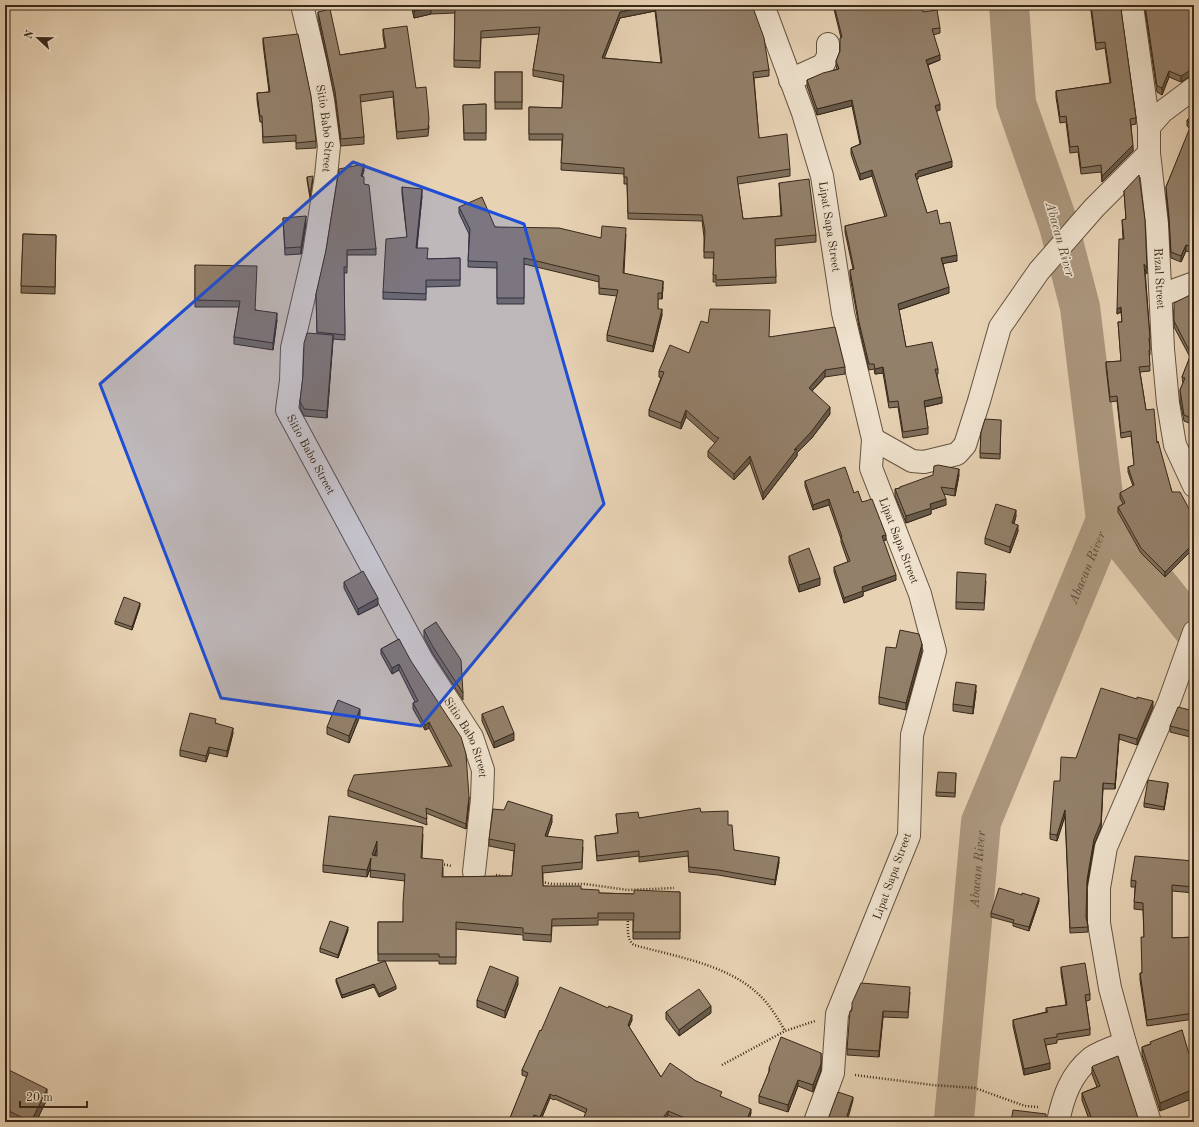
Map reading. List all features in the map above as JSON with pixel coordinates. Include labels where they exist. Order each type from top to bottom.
[{"type":"street","name":"Sitio Babo Street","points":[[302,5],[323,100],[329,146],[314,253],[292,348],[291,381],[287,410],[422,660],[472,737],[483,770],[482,799],[474,872]]},
{"type":"street","name":"Lipat Sapa Street","points":[[763,5],[803,113],[822,176],[843,312],[873,439],[871,468],[920,594],[935,651],[912,735],[910,836],[837,1014],[843,1074],[814,1122]]},
{"type":"street","name":"Rizal Street","points":[[1133,13],[1149,127],[1149,152],[1157,224],[1163,349],[1168,403],[1175,445],[1194,486]]},
{"type":"street","points":[[790,80],[824,65],[828,56],[828,44]]},
{"type":"street","points":[[1149,127],[1162,112],[1194,88]]},
{"type":"street","points":[[873,439],[912,461],[924,462],[957,454],[964,445],[979,401],[1000,327],[1039,271],[1094,208],[1149,152]]},
{"type":"street","points":[[1161,295],[1194,282]]},
{"type":"street","points":[[1150,1122],[1125,1043],[1110,988],[1099,923],[1099,888],[1106,847],[1169,702],[1194,632]]},
{"type":"street","points":[[1059,1116],[1063,1099],[1069,1084],[1077,1072],[1092,1058],[1107,1049],[1125,1043]]},
{"type":"path","points":[[437,862],[474,872],[513,878]]},
{"type":"path","points":[[536,882],[552,884],[585,884],[628,890],[674,888]]},
{"type":"path","points":[[628,890],[628,897]]},
{"type":"path","points":[[628,911],[628,932],[630,942],[641,947],[704,963],[736,978],[756,991],[764,999],[776,1015],[785,1031]]},
{"type":"path","points":[[722,1065],[785,1031],[837,1014]]},
{"type":"path","points":[[843,1074],[933,1085],[975,1088],[1025,1106],[1059,1116]]},
{"type":"highlighted area","points":[[353,162],[524,224],[604,504],[421,726],[221,698],[100,384]]},
{"type":"building","points":[[413,5],[518,5],[518,7],[545,5],[652,5],[620,12],[602,58],[662,63],[655,5],[752,5],[764,38],[769,70],[753,72],[759,138],[787,134],[790,169],[737,177],[743,219],[782,216],[779,183],[809,179],[816,235],[775,239],[776,277],[716,280],[716,275],[713,275],[714,252],[704,252],[705,231],[702,215],[628,213],[627,177],[624,177],[624,168],[561,163],[563,134],[529,134],[529,107],[562,108],[564,75],[533,70],[540,27],[481,31],[480,61],[454,60],[455,6],[414,11]]},
{"type":"building","points":[[834,5],[921,5],[923,12],[937,10],[940,28],[932,29],[940,55],[926,60],[940,104],[935,106],[952,161],[918,171],[918,173],[915,174],[927,213],[937,210],[940,224],[950,222],[957,255],[941,258],[949,287],[898,304],[906,347],[932,342],[938,369],[935,369],[942,397],[924,401],[928,428],[903,432],[898,401],[889,402],[883,367],[875,369],[874,364],[869,364],[859,322],[850,270],[854,269],[845,226],[887,216],[872,170],[860,174],[851,148],[861,144],[852,100],[817,109],[807,80],[823,73],[839,69],[836,61],[840,51],[840,38],[842,37]]},
{"type":"building","points":[[1091,5],[1121,5],[1136,118],[1130,119],[1133,145],[1102,176],[1101,165],[1081,168],[1078,146],[1070,147],[1066,116],[1060,117],[1056,91],[1111,83],[1105,42],[1096,43]]},
{"type":"building","points":[[1145,5],[1194,5],[1194,59],[1189,71],[1181,76],[1169,71],[1162,88],[1157,86]]},
{"type":"building","points":[[330,9],[340,55],[386,48],[383,29],[407,26],[416,88],[426,87],[429,119],[428,129],[397,132],[393,91],[360,95],[364,137],[341,139],[335,91],[318,12]]},
{"type":"building","points":[[298,34],[311,96],[316,141],[296,143],[296,135],[263,137],[262,116],[260,116],[257,93],[270,92],[263,38]]},
{"type":"building","points":[[495,72],[522,72],[522,102],[495,102]]},
{"type":"building","points":[[486,104],[486,133],[464,133],[463,105]]},
{"type":"building","points":[[1194,113],[1194,247],[1186,245],[1181,256],[1171,252],[1166,187],[1191,125],[1187,120]]},
{"type":"building","points":[[364,164],[361,176],[364,177],[364,184],[369,185],[376,249],[347,250],[347,267],[344,267],[345,335],[317,332],[316,294],[326,250],[339,169]]},
{"type":"building","points":[[1139,175],[1145,220],[1147,269],[1144,264],[1150,338],[1150,366],[1139,367],[1146,410],[1154,409],[1157,443],[1158,441],[1172,492],[1180,492],[1194,518],[1194,543],[1165,572],[1141,548],[1118,507],[1125,503],[1120,493],[1134,485],[1128,467],[1134,465],[1131,431],[1121,433],[1117,396],[1110,397],[1106,362],[1121,361],[1118,322],[1122,322],[1121,307],[1117,309],[1119,239],[1124,239],[1122,220],[1126,219],[1124,191]]},
{"type":"building","points":[[313,176],[310,195],[307,177]]},
{"type":"building","points":[[402,187],[422,189],[416,248],[428,248],[427,259],[460,258],[460,280],[426,280],[426,294],[383,292],[386,239],[407,237]]},
{"type":"building","points":[[482,197],[495,227],[559,228],[601,238],[602,226],[626,228],[623,273],[663,281],[662,293],[658,293],[658,309],[662,309],[653,346],[607,335],[618,290],[599,288],[599,276],[524,258],[524,298],[497,298],[497,262],[468,261],[470,229],[459,207]]},
{"type":"building","points":[[306,216],[301,247],[285,248],[283,218]]},
{"type":"building","points":[[23,234],[56,235],[55,287],[21,286]]},
{"type":"building","points":[[195,265],[257,266],[255,310],[277,313],[273,343],[234,337],[240,301],[195,300]]},
{"type":"building","points":[[1194,293],[1194,419],[1184,415],[1180,390],[1185,378],[1182,377],[1191,354],[1174,321],[1174,303]]},
{"type":"building","points":[[710,309],[770,310],[769,337],[835,327],[845,367],[825,370],[809,388],[830,407],[811,432],[794,450],[797,449],[763,493],[750,456],[734,474],[708,451],[719,438],[686,410],[681,423],[649,410],[664,372],[659,371],[670,345],[689,353],[701,321],[708,323]]},
{"type":"building","points":[[307,333],[333,335],[327,411],[304,409],[300,401],[303,375],[304,343]]},
{"type":"building","points":[[985,419],[1001,420],[1000,454],[980,453],[981,432]]},
{"type":"building","points":[[938,465],[959,469],[955,489],[941,487],[946,499],[930,504],[931,508],[906,516],[895,489],[933,475],[934,466]]},
{"type":"building","points":[[845,467],[854,493],[858,491],[862,502],[872,499],[886,535],[882,536],[896,575],[862,587],[863,591],[844,598],[834,567],[850,561],[842,537],[829,499],[813,505],[805,481]]},
{"type":"building","points":[[996,504],[1016,510],[1012,523],[1018,525],[1010,547],[985,538]]},
{"type":"building","points":[[809,548],[820,578],[799,585],[789,556]]},
{"type":"building","points":[[363,571],[378,598],[358,609],[344,582]]},
{"type":"building","points":[[957,572],[986,574],[984,603],[956,602]]},
{"type":"building","points":[[124,597],[140,603],[132,627],[115,621]]},
{"type":"building","points":[[436,622],[461,660],[463,693],[433,647],[424,630]]},
{"type":"building","points":[[900,630],[919,634],[922,644],[906,703],[879,697],[886,647],[896,648]]},
{"type":"building","points":[[399,639],[411,661],[461,737],[466,754],[469,797],[466,824],[426,808],[427,819],[348,790],[354,775],[452,766],[429,722],[425,725],[413,703],[418,701],[399,664],[392,668],[381,649]]},
{"type":"building","points":[[956,682],[976,685],[973,707],[953,704]]},
{"type":"building","points":[[1101,688],[1137,699],[1137,697],[1153,701],[1137,739],[1119,734],[1115,784],[1103,783],[1101,822],[1094,839],[1087,880],[1086,917],[1088,927],[1070,928],[1065,810],[1057,835],[1050,834],[1054,781],[1060,781],[1061,757],[1076,758]]},
{"type":"building","points":[[338,700],[360,709],[349,736],[327,727]]},
{"type":"building","points":[[503,706],[514,733],[494,742],[482,714]]},
{"type":"building","points":[[1178,707],[1194,711],[1194,732],[1170,726]]},
{"type":"building","points":[[190,713],[216,719],[215,723],[233,728],[227,751],[209,747],[206,756],[180,750]]},
{"type":"building","points":[[938,772],[956,773],[955,793],[936,792]]},
{"type":"building","points":[[1148,780],[1168,783],[1164,807],[1144,803]]},
{"type":"building","points":[[508,801],[552,815],[545,836],[583,840],[582,862],[542,866],[543,886],[581,886],[581,889],[599,890],[599,893],[634,894],[634,890],[680,892],[680,932],[633,932],[634,913],[598,913],[598,918],[552,919],[551,935],[523,933],[523,928],[456,922],[456,957],[439,957],[439,954],[378,954],[378,922],[403,922],[405,874],[370,870],[371,858],[367,870],[323,865],[329,816],[423,827],[421,858],[443,860],[442,877],[512,876],[515,844],[489,839],[493,809],[504,810]],"holes":[[[377,841],[377,856],[372,855]]]},
{"type":"building","points":[[700,808],[701,812],[728,811],[728,825],[732,825],[734,850],[779,857],[775,880],[718,870],[689,867],[688,851],[639,857],[639,851],[597,856],[595,836],[618,833],[616,814],[638,812],[639,818]]},
{"type":"building","points":[[1135,856],[1194,861],[1194,887],[1172,885],[1172,938],[1194,937],[1194,1013],[1147,1020],[1140,973],[1142,973],[1141,937],[1144,937],[1143,903],[1134,902],[1136,881],[1131,880]]},
{"type":"building","points":[[999,888],[1022,895],[1022,893],[1039,898],[1029,927],[1013,923],[1014,920],[991,913]]},
{"type":"building","points":[[330,921],[348,927],[338,955],[320,948]]},
{"type":"building","points":[[385,961],[396,986],[379,994],[374,984],[342,995],[336,979]]},
{"type":"building","points":[[1085,963],[1090,994],[1085,995],[1090,1029],[1057,1034],[1057,1037],[1044,1039],[1050,1063],[1024,1069],[1013,1020],[1048,1012],[1046,1008],[1067,1005],[1061,967]]},
{"type":"building","points":[[490,966],[518,977],[505,1011],[477,1000]]},
{"type":"building","points":[[861,983],[910,987],[908,1012],[883,1011],[879,1051],[847,1049],[850,1011],[852,1011],[852,1003]]},
{"type":"building","points":[[560,987],[608,1008],[609,1006],[632,1015],[628,1025],[661,1077],[670,1063],[696,1081],[722,1092],[720,1096],[751,1109],[746,1122],[718,1122],[710,1119],[709,1122],[695,1122],[668,1111],[660,1122],[582,1122],[587,1109],[550,1094],[540,1117],[534,1115],[531,1122],[507,1122],[528,1073],[522,1070]]},
{"type":"building","points":[[699,989],[711,1006],[679,1030],[666,1012]]},
{"type":"building","points":[[1182,1030],[1189,1054],[1194,1051],[1194,1089],[1160,1103],[1142,1047],[1151,1044],[1150,1042]]},
{"type":"building","points":[[781,1037],[821,1053],[821,1064],[813,1085],[798,1080],[788,1105],[759,1096]]},
{"type":"building","points":[[1118,1056],[1140,1122],[1093,1122],[1082,1093],[1100,1086],[1092,1067]]},
{"type":"building","points":[[5,1068],[47,1089],[31,1122],[5,1109]]},
{"type":"building","points":[[838,1092],[853,1097],[845,1122],[827,1122]]},
{"type":"building","points":[[1013,1110],[1046,1114],[1046,1122],[1011,1122]]},
{"type":"waterway","name":"Abacan River","points":[[953,1122],[981,822],[1106,520],[1080,307],[1059,226],[1016,103],[1009,5]]},
{"type":"waterway","points":[[1106,520],[1194,630]]},
{"type":"waterway","name":"Abacan River","points":[[954,1119],[960,1122]]}]
